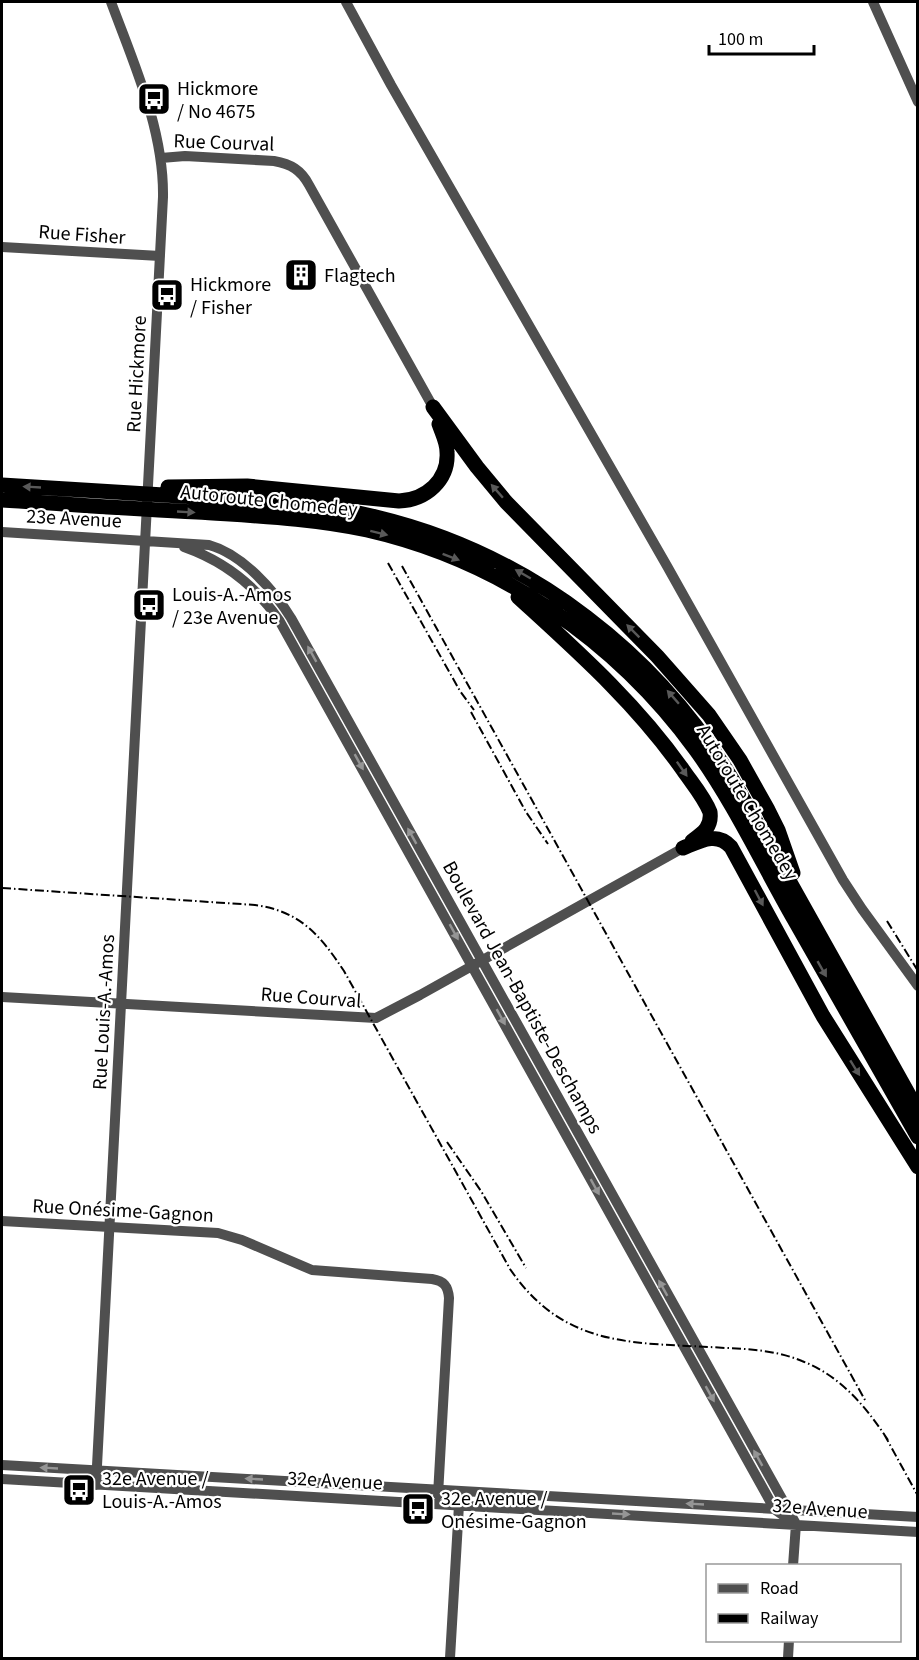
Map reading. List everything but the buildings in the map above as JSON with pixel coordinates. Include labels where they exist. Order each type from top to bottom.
[{"type":"highway","points":[[62,489],[233,485],[399,501],[411,500],[432,489],[440,480],[445,468],[447,444],[433,407]]},
{"type":"highway","points":[[433,407],[472,461],[506,502],[657,656],[709,715],[744,767],[778,830],[804,906]]},
{"type":"highway","name":"Autoroute Chomedey","points":[[2,485],[290,503],[344,510],[420,529],[469,548],[516,571],[562,599],[608,633],[639,661],[702,733],[727,770],[918,1111]]},
{"type":"highway","name":"Autoroute Chomedey","points":[[2,500],[330,523],[404,540],[462,561],[496,577],[554,611],[601,647],[649,693],[687,738],[733,810],[918,1137]]},
{"type":"highway","points":[[496,577],[609,680],[653,730],[689,779],[709,808],[711,819],[706,829],[683,848]]},
{"type":"highway","points":[[683,848],[716,838],[725,841],[731,847],[824,1016],[918,1167]]},
{"type":"street","name":"Rue Hickmore","points":[[111,2],[152,120],[161,158],[163,197],[145,540]]},
{"type":"street","points":[[346,2],[397,96],[667,566],[843,880],[918,986]]},
{"type":"street","points":[[873,2],[918,102]]},
{"type":"street","name":"Rue Courval","points":[[161,158],[184,156],[274,161],[288,164],[298,170],[307,180],[433,407]]},
{"type":"street","name":"Rue Fisher","points":[[2,247],[160,256]]},
{"type":"street","name":"23e Avenue","points":[[2,532],[145,540]]},
{"type":"street","name":"Boulevard Jean-Baptiste-Deschamps","points":[[145,540],[172,543],[207,556],[234,572],[255,590],[274,612],[535,1067],[700,1365],[774,1509],[796,1524]]},
{"type":"street","name":"Rue Louis-A.-Amos","points":[[96,1485],[145,540]]},
{"type":"street","name":"Rue Courval","points":[[2,997],[376,1018],[683,848]]},
{"type":"street","name":"Rue Onésime-Gagnon","points":[[2,1221],[218,1233],[242,1240],[312,1270],[443,1282],[447,1287],[449,1298],[437,1504]]},
{"type":"street","name":"Boulevard Jean-Baptiste-Deschamps","points":[[700,1365],[796,1524]]},
{"type":"street","name":"32e Avenue","points":[[2,1465],[918,1517]]},
{"type":"street","name":"32e Avenue","points":[[2,1479],[918,1532]]},
{"type":"street","points":[[450,1659],[459,1505]]},
{"type":"street","points":[[895,1530],[896,1516]]},
{"type":"street","points":[[794,1564],[796,1524]]},
{"type":"street","points":[[788,1659],[789,1642]]},
{"type":"railway","points":[[388,563],[460,691],[474,710]]},
{"type":"railway","points":[[402,566],[865,1400]]},
{"type":"railway","points":[[471,712],[526,812],[548,844]]},
{"type":"railway","points":[[2,888],[255,905],[271,908],[297,919],[317,936],[344,971],[510,1269],[532,1296],[555,1315],[580,1328],[606,1337],[663,1345],[755,1350],[802,1361],[816,1367],[841,1384],[861,1404],[888,1440]]},
{"type":"railway","points":[[887,921],[918,971]]},
{"type":"railway","points":[[447,1142],[481,1191],[526,1268]]},
{"type":"railway","points":[[884,1434],[918,1496]]},
{"type":"place","name":"Hickmore / No 4675","points":[[154,99]]},
{"type":"place","name":"Flagtech","points":[[301,275]]},
{"type":"place","name":"Hickmore / Fisher","points":[[167,295]]},
{"type":"place","name":"Louis-A.-Amos / 23e Avenue","points":[[149,605]]},
{"type":"place","name":"32e Avenue / Louis-A.-Amos","points":[[79,1490]]},
{"type":"place","name":"32e Avenue / Onésime-Gagnon","points":[[418,1509]]}]
